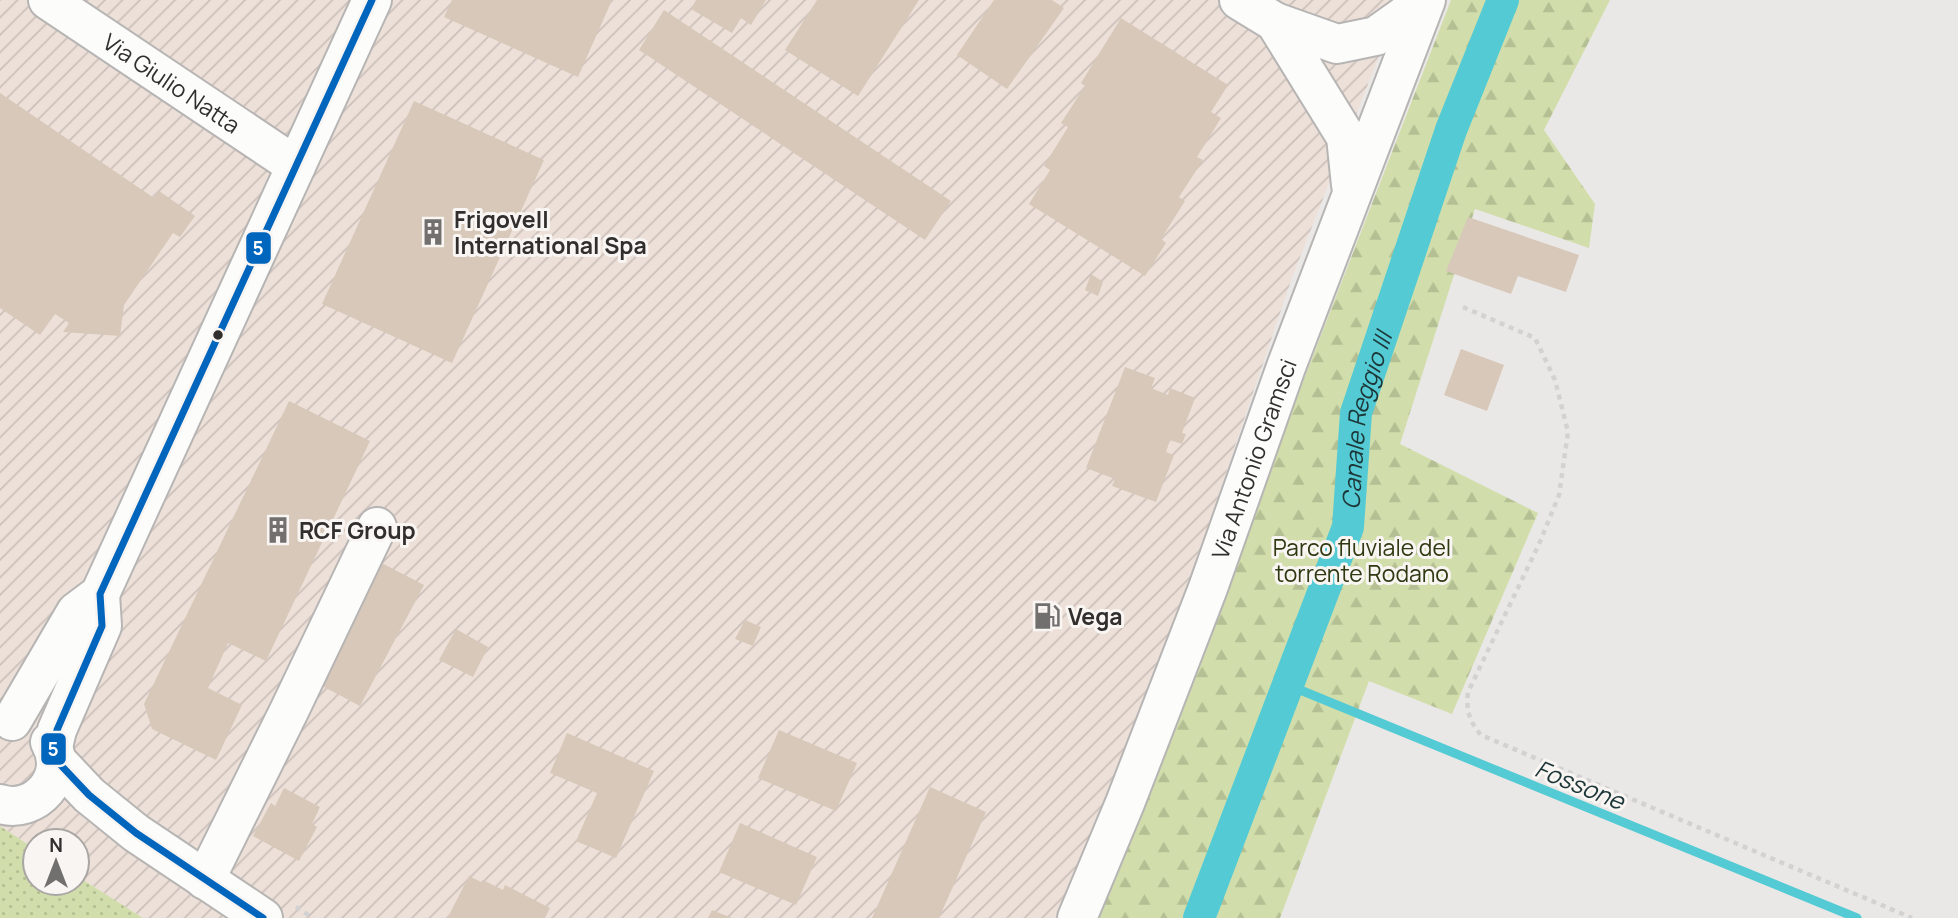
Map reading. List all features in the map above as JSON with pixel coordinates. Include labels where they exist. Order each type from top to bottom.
[{"type":"street","name":"Via Giulio Natta","points":[[48,0],[296,166]]},
{"type":"street","points":[[0,804],[24,805],[38,799],[55,775],[57,730],[102,625],[100,594],[372,0]]},
{"type":"street","points":[[1239,0],[1275,22],[1337,44],[1369,69],[1385,104],[1360,111],[1326,107]]},
{"type":"street","points":[[1337,44],[1376,36],[1426,1]]},
{"type":"street","name":"Via Antonio Gramsci","points":[[1077,918],[1125,803],[1208,588],[1286,367],[1426,1]]},
{"type":"street","points":[[1275,22],[1346,137],[1352,192]]},
{"type":"street","points":[[205,880],[377,527]]},
{"type":"street","points":[[6,722],[76,612],[100,594]]},
{"type":"street","points":[[6,722],[25,722],[37,727],[46,736],[55,754],[89,795],[136,833],[263,918]]},
{"type":"street","points":[[38,799],[83,809],[136,833]]},
{"type":"path","points":[[1463,307],[1535,338],[1555,380],[1568,432],[1559,495],[1539,544],[1468,692],[1466,707],[1472,724],[1481,735],[1912,918]]},
{"type":"shaded area","points":[[0,0],[1401,0],[1292,278],[1075,918],[143,918],[91,885],[91,827],[21,827],[21,840],[0,826]]},
{"type":"green space","name":"Parco fluviale del torrente Rodano","points":[[1451,0],[1610,0],[1544,130],[1595,204],[1589,248],[1475,209],[1400,444],[1538,513],[1452,714],[1369,681],[1280,918],[1095,918]]},
{"type":"green space","points":[[0,826],[21,840],[21,897],[91,897],[91,885],[143,918],[0,918]]},
{"type":"building","points":[[452,0],[612,0],[578,77],[444,17]]},
{"type":"building","points":[[696,0],[766,0],[751,25],[741,18],[732,33],[691,9]]},
{"type":"building","points":[[817,0],[919,0],[858,96],[785,50]]},
{"type":"building","points":[[994,0],[1052,0],[1064,8],[1007,89],[957,55]]},
{"type":"building","points":[[664,10],[951,201],[925,240],[639,50]]},
{"type":"building","points":[[1121,18],[1228,85],[1211,112],[1221,118],[1197,157],[1203,160],[1179,197],[1185,201],[1161,239],[1166,243],[1145,276],[1029,204],[1050,170],[1044,166],[1068,127],[1061,123],[1085,86],[1081,83]]},
{"type":"building","points":[[0,93],[154,198],[159,191],[195,216],[180,237],[173,233],[124,305],[120,336],[63,332],[69,323],[55,314],[40,335],[0,308]]},
{"type":"building","name":"Frigovell International Spa","points":[[414,101],[544,160],[452,363],[322,304]]},
{"type":"building","points":[[1468,217],[1579,255],[1566,292],[1518,276],[1511,294],[1446,271]]},
{"type":"building","points":[[1091,274],[1103,282],[1098,296],[1085,290]]},
{"type":"building","points":[[1461,349],[1504,365],[1487,411],[1444,395]]},
{"type":"building","points":[[1125,367],[1155,378],[1151,388],[1168,395],[1170,388],[1195,398],[1182,433],[1186,434],[1182,444],[1170,440],[1166,452],[1174,455],[1156,502],[1112,486],[1115,479],[1086,468]]},
{"type":"building","name":"RCF Group","points":[[289,401],[370,441],[266,661],[228,643],[208,688],[242,705],[216,760],[152,729],[144,704]]},
{"type":"building","points":[[374,559],[424,585],[360,706],[311,680]]},
{"type":"building","points":[[745,620],[761,627],[753,646],[735,639]]},
{"type":"building","points":[[456,629],[488,647],[473,677],[439,660]]},
{"type":"building","points":[[779,730],[857,763],[836,811],[758,778]]},
{"type":"building","points":[[567,733],[654,771],[616,858],[576,841],[597,793],[550,773]]},
{"type":"building","points":[[930,787],[986,812],[939,918],[872,918]]},
{"type":"building","points":[[284,788],[320,807],[312,824],[317,827],[299,861],[253,836],[271,803],[275,806]]},
{"type":"building","points":[[740,823],[817,857],[796,905],[719,872]]},
{"type":"building","points":[[469,876],[503,890],[505,885],[550,908],[545,918],[449,918]]},
{"type":"building","points":[[712,910],[732,918],[708,918]]},
{"type":"waterway","name":"Canale Reggio III","points":[[1199,918],[1348,527],[1356,413],[1451,130],[1503,0]]},
{"type":"waterway","name":"Fossone","points":[[1288,685],[1857,918]]},
{"type":"transit line","name":"5","points":[[263,918],[136,833],[89,795],[56,760],[53,747],[57,730],[102,626],[100,594],[372,0]]},
{"type":"place","name":"Frigovell International Spa","points":[[433,232]]},
{"type":"place","name":"RCF Group","points":[[278,530]]},
{"type":"place","name":"Vega","points":[[1047,616]]}]
